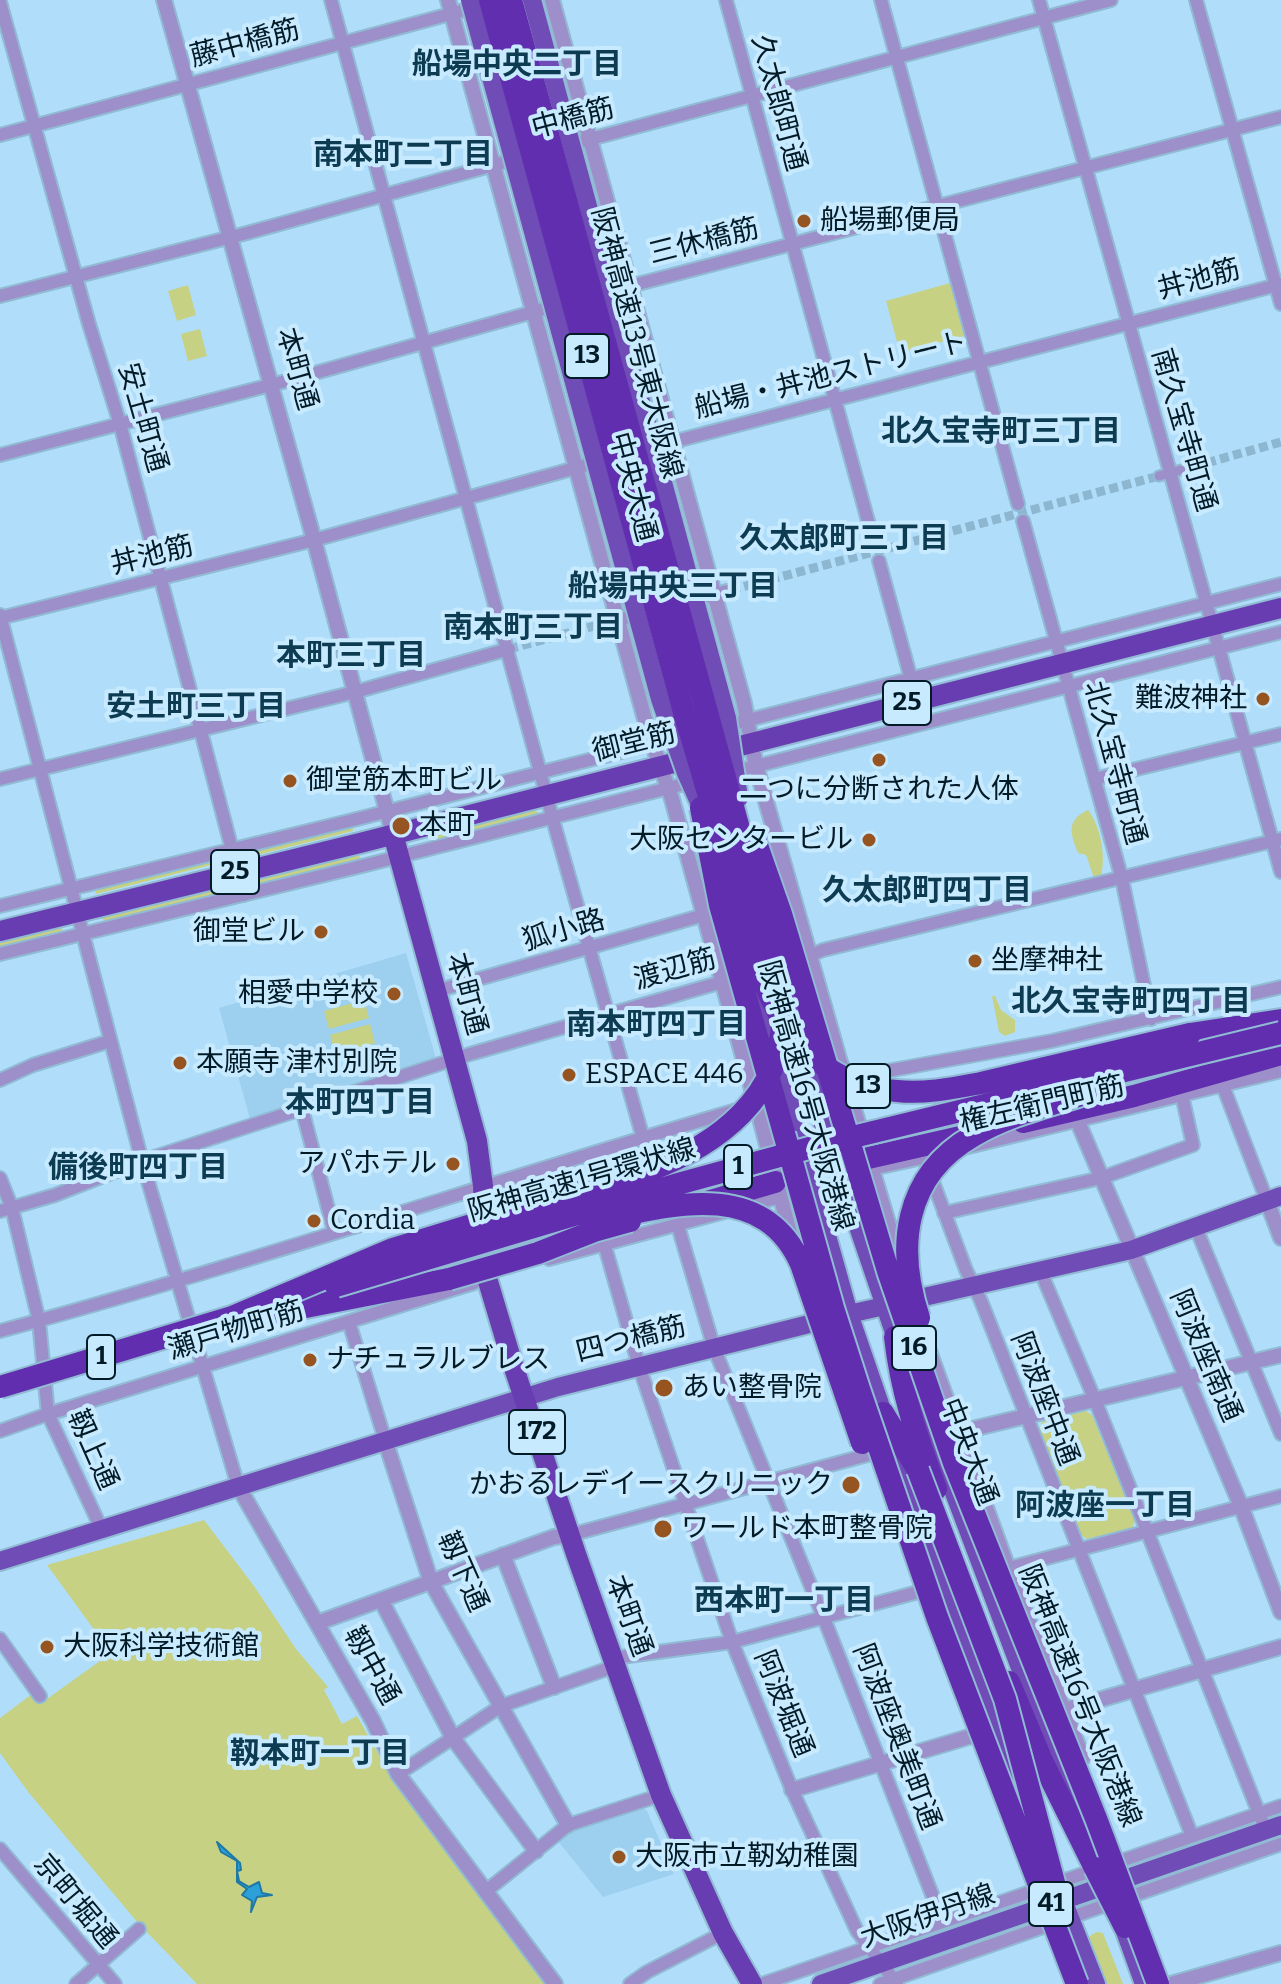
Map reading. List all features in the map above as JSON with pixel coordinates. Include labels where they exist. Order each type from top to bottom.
[{"type":"highway","name":"阪神高速13号東大阪線","points":[[490,0],[693,707]]},
{"type":"highway","name":"阪神高速13号東大阪線","points":[[511,0],[693,707]]},
{"type":"highway","name":"御堂筋","points":[[0,931],[1281,608]]},
{"type":"highway","name":"13","points":[[693,707],[765,988],[786,1027],[798,1042],[822,1065],[836,1073],[873,1087],[897,1091],[947,1089],[1190,1034],[1281,1020]]},
{"type":"highway","name":"1","points":[[230,1318],[393,1249],[670,1163],[717,1137],[757,1097],[772,1067],[782,1032],[781,994],[757,894],[693,707]]},
{"type":"highway","name":"阪神高速16号大阪港線","points":[[693,707],[773,890],[853,1160],[913,1346],[977,1523],[1006,1575],[1139,1929],[1155,1984]]},
{"type":"highway","name":"阪神高速16号大阪港線","points":[[693,707],[716,890],[859,1389],[937,1617],[1077,1984]]},
{"type":"highway","name":"本町通","points":[[393,834],[477,1141],[483,1186],[487,1278],[524,1397],[661,1795],[723,1933],[752,1984]]},
{"type":"highway","name":"阪神高速1号環状線","points":[[0,1387],[199,1336],[230,1318],[806,1148],[1281,1033]]},
{"type":"highway","name":"16","points":[[1006,1575],[909,1284],[906,1245],[913,1210],[935,1167],[973,1135],[1007,1120],[1198,1053]]},
{"type":"highway","points":[[870,1164],[900,1151],[1134,1096],[1281,1054]]},
{"type":"highway","points":[[199,1336],[449,1279],[538,1253],[610,1226],[676,1218],[778,1190]]},
{"type":"highway","points":[[459,1249],[684,1204],[735,1207],[756,1215],[774,1227],[792,1247],[801,1264],[856,1427],[912,1566],[937,1617]]},
{"type":"highway","points":[[895,1337],[899,1377],[922,1468],[1009,1712],[1084,1984]]},
{"type":"highway","points":[[883,1413],[922,1468],[1022,1717],[1155,1984]]},
{"type":"main road","name":"中央大通","points":[[470,0],[660,699],[686,773],[718,844],[849,1314],[1096,1984]]},
{"type":"main road","name":"中央大通","points":[[532,0],[727,718],[744,833],[820,1115],[884,1307],[933,1439],[1144,1984]]},
{"type":"main road","name":"四つ橋筋","points":[[0,1561],[524,1397],[815,1322],[1131,1250],[1274,1198]]},
{"type":"main road","name":"大阪伊丹線","points":[[821,1984],[1108,1885],[1269,1823]]},
{"type":"street","name":"本町通","points":[[164,0],[393,834]]},
{"type":"street","points":[[331,0],[552,817],[643,1138]]},
{"type":"street","name":"藤中橋筋","points":[[0,135],[344,43],[450,7],[502,0]]},
{"type":"street","name":"中央大通","points":[[552,0],[673,442],[724,592],[756,766],[845,1079],[852,1204]]},
{"type":"street","name":"久太郎町通","points":[[726,0],[874,543]]},
{"type":"street","points":[[881,0],[1018,504]]},
{"type":"street","name":"南久宝寺町通","points":[[1039,0],[1245,742],[1277,840],[1281,872]]},
{"type":"street","name":"中橋筋","points":[[0,296],[1111,0]]},
{"type":"street","points":[[1196,0],[1278,284],[1281,304]]},
{"type":"street","name":"安土町通","points":[[0,2],[120,424],[244,895]]},
{"type":"street","name":"中央大通","points":[[450,7],[577,468],[611,622],[668,788],[756,1104],[820,1215]]},
{"type":"street","name":"三休橋筋","points":[[0,455],[533,311],[1281,117]]},
{"type":"street","name":"丼池筋","points":[[1128,324],[1278,284]]},
{"type":"street","name":"船場・丼池ストリート","points":[[314,540],[673,442],[1128,324]]},
{"type":"street","name":"北久宝寺町通","points":[[1023,521],[1122,879],[1151,1019]]},
{"type":"street","name":"丼池筋","points":[[0,617],[314,540]]},
{"type":"street","points":[[879,561],[911,679]]},
{"type":"street","points":[[0,906],[726,726],[1281,584]]},
{"type":"street","points":[[611,622],[724,592]]},
{"type":"street","name":"靱中通","points":[[0,617],[142,1161],[178,1282],[199,1336],[203,1366],[238,1486],[373,1721],[398,1774],[555,1984]]},
{"type":"street","points":[[0,954],[399,857],[1281,632]]},
{"type":"street","points":[[0,779],[355,692],[509,649]]},
{"type":"street","points":[[689,783],[726,726]]},
{"type":"street","points":[[1095,779],[1281,734]]},
{"type":"street","points":[[675,738],[739,770]]},
{"type":"street","name":"渡辺筋","points":[[6,1210],[55,1195],[142,1161],[608,1014],[811,955],[1277,840]]},
{"type":"street","name":"狐小路","points":[[436,991],[704,915]]},
{"type":"street","points":[[0,1331],[178,1282],[334,1231],[845,1079],[1052,1041],[1281,987]]},
{"type":"street","points":[[0,1080],[33,1065],[110,1041]]},
{"type":"street","name":"権左衛門町筋","points":[[870,1164],[924,1158],[1281,1071]]},
{"type":"street","points":[[845,1079],[912,1301],[961,1431],[1006,1575],[1065,1710],[1170,1984],[1281,1953]]},
{"type":"street","points":[[1223,1086],[1274,1198],[1281,1238]]},
{"type":"street","points":[[944,1213],[1101,1178],[1193,1145],[1182,1095]]},
{"type":"street","points":[[756,1104],[815,1322],[834,1353],[1068,1984]]},
{"type":"street","points":[[302,1109],[334,1231]]},
{"type":"street","name":"阿波座南通","points":[[1078,1122],[1241,1506],[1281,1612]]},
{"type":"street","name":"阿波座中通","points":[[924,1158],[1192,1836]]},
{"type":"street","name":"靱上通","points":[[0,1178],[6,1210],[39,1321],[48,1414],[101,1528]]},
{"type":"street","points":[[487,1278],[676,1218]]},
{"type":"street","name":"阿波座奥美町通","points":[[676,1218],[714,1348],[942,1920]]},
{"type":"street","points":[[1196,1228],[1281,1434]]},
{"type":"street","name":"阿波堀通","points":[[604,1243],[639,1366],[732,1642],[792,1790],[857,1931],[896,1982]]},
{"type":"street","points":[[1040,1270],[1202,1669],[1269,1823]]},
{"type":"street","name":"瀬戸物町筋","points":[[0,1431],[487,1278]]},
{"type":"street","name":"靱下通","points":[[349,1322],[431,1582],[568,1825]]},
{"type":"street","points":[[933,1439],[1281,1355]]},
{"type":"street","points":[[317,1623],[554,1537],[687,1505],[871,1454]]},
{"type":"street","points":[[1006,1575],[1078,1550],[1281,1496]]},
{"type":"street","points":[[503,1555],[554,1687]]},
{"type":"street","points":[[398,1774],[501,1706],[607,1669],[614,1658],[732,1642],[922,1591]]},
{"type":"street","points":[[381,1600],[453,1738],[536,1851]]},
{"type":"street","points":[[0,1639],[40,1696]]},
{"type":"street","points":[[1039,1718],[1281,1647]]},
{"type":"street","points":[[792,1790],[975,1735]]},
{"type":"street","points":[[485,1892],[568,1825],[661,1795]]},
{"type":"street","points":[[1129,1877],[1192,1836],[1269,1823],[1281,1806]]},
{"type":"street","points":[[1129,1877],[1281,1844]]},
{"type":"street","name":"京町堀通","points":[[0,1849],[115,1984]]},
{"type":"street","points":[[762,1984],[942,1920],[1040,1908]]},
{"type":"street","points":[[880,1984],[896,1982],[1040,1908]]},
{"type":"street","points":[[76,1984],[139,1929]]},
{"type":"street","points":[[630,1984],[723,1933]]},
{"type":"shaded area","points":[[406,953],[437,1062],[250,1119],[219,1008]]},
{"type":"shaded area","name":"大阪市立靭幼稚園","points":[[643,1807],[674,1874],[603,1897],[557,1840],[569,1829]]},
{"type":"green space","points":[[950,283],[964,336],[900,353],[886,301]]},
{"type":"green space","points":[[188,285],[196,315],[177,321],[168,291]]},
{"type":"green space","points":[[200,329],[207,356],[188,361],[181,334]]},
{"type":"green space","points":[[534,810],[538,812],[536,816],[438,842],[436,835]]},
{"type":"green space","points":[[1088,810],[1099,833],[1103,851],[1101,877],[1094,878],[1086,855],[1078,853],[1072,833],[1076,818]]},
{"type":"green space","points":[[352,825],[353,831],[253,856],[251,849]]},
{"type":"green space","points":[[359,854],[361,861],[260,885],[258,878]]},
{"type":"green space","points":[[209,859],[211,865],[96,894],[94,887]]},
{"type":"green space","points":[[222,887],[226,890],[224,894],[105,924],[102,917]]},
{"type":"green space","points":[[61,925],[63,933],[0,949],[0,941]]},
{"type":"green space","points":[[992,996],[995,996],[1001,1010],[1015,1020],[1015,1032],[1005,1036],[999,1032]]},
{"type":"green space","points":[[364,1000],[369,1018],[329,1029],[324,1011]]},
{"type":"green space","points":[[370,1024],[375,1043],[335,1054],[330,1035]]},
{"type":"green space","points":[[1086,1411],[1092,1415],[1135,1521],[1132,1528],[1087,1539],[1081,1535],[1039,1429],[1042,1422]]},
{"type":"green space","points":[[204,1520],[296,1649],[328,1687],[324,1690],[342,1724],[357,1716],[392,1778],[546,1984],[197,1984],[138,1923],[29,1793],[0,1753],[0,1718],[32,1694],[40,1704],[111,1653],[47,1565]]},
{"type":"green space","points":[[1096,1932],[1103,1933],[1123,1984],[1104,1984],[1086,1939]]},
{"type":"water","points":[[217,1842],[240,1863],[241,1870],[237,1871],[237,1861],[221,1852]]},
{"type":"water","points":[[237,1871],[239,1881],[249,1887],[259,1882],[262,1893],[272,1895],[257,1897],[251,1912],[252,1901],[242,1895],[247,1889],[237,1882]]},
{"type":"tunnel","points":[[1181,470],[1281,442]]},
{"type":"tunnel","points":[[731,590],[1159,476]]},
{"type":"tunnel","points":[[509,649],[605,623]]},
{"type":"place","name":"船場郵便局","points":[[804,221]]},
{"type":"place","name":"難波神社","points":[[1263,699]]},
{"type":"place","name":"二つに分断された人体","points":[[879,760]]},
{"type":"place","name":"御堂筋本町ビル","points":[[290,781]]},
{"type":"place","name":"本町","points":[[401,826]]},
{"type":"place","name":"大阪センタービル","points":[[869,840]]},
{"type":"place","name":"御堂ビル","points":[[321,932]]},
{"type":"place","name":"坐摩神社","points":[[975,961]]},
{"type":"place","name":"相愛中学校","points":[[394,994]]},
{"type":"place","name":"本願寺 津村別院","points":[[180,1063]]},
{"type":"place","name":"ESPACE 446","points":[[569,1075]]},
{"type":"place","name":"アパホテル","points":[[453,1164]]},
{"type":"place","name":"Cordia","points":[[314,1221]]},
{"type":"place","name":"ナチュラルブレス","points":[[310,1360]]},
{"type":"place","name":"あい整骨院","points":[[664,1388]]},
{"type":"place","name":"かおるレデイースクリニック","points":[[851,1485]]},
{"type":"place","name":"ワールド本町整骨院","points":[[663,1529]]},
{"type":"place","name":"大阪科学技術館","points":[[47,1647]]},
{"type":"place","name":"大阪市立靭幼稚園","points":[[619,1857]]},
{"type":"district","name":"船場中央二丁目","points":[[517,66]]},
{"type":"district","name":"南本町二丁目","points":[[403,156]]},
{"type":"district","name":"北久宝寺町三丁目","points":[[1001,433]]},
{"type":"district","name":"久太郎町三丁目","points":[[844,540]]},
{"type":"district","name":"船場中央三丁目","points":[[673,588]]},
{"type":"district","name":"南本町三丁目","points":[[533,629]]},
{"type":"district","name":"本町三丁目","points":[[351,657]]},
{"type":"district","name":"安土町三丁目","points":[[196,708]]},
{"type":"district","name":"久太郎町四丁目","points":[[927,892]]},
{"type":"district","name":"北久宝寺町四丁目","points":[[1131,1003]]},
{"type":"district","name":"南本町四丁目","points":[[656,1026]]},
{"type":"district","name":"本町四丁目","points":[[360,1104]]},
{"type":"district","name":"備後町四丁目","points":[[138,1169]]},
{"type":"district","name":"阿波座一丁目","points":[[1105,1507]]},
{"type":"district","name":"西本町一丁目","points":[[784,1602]]},
{"type":"district","name":"靱本町一丁目","points":[[320,1755]]}]
